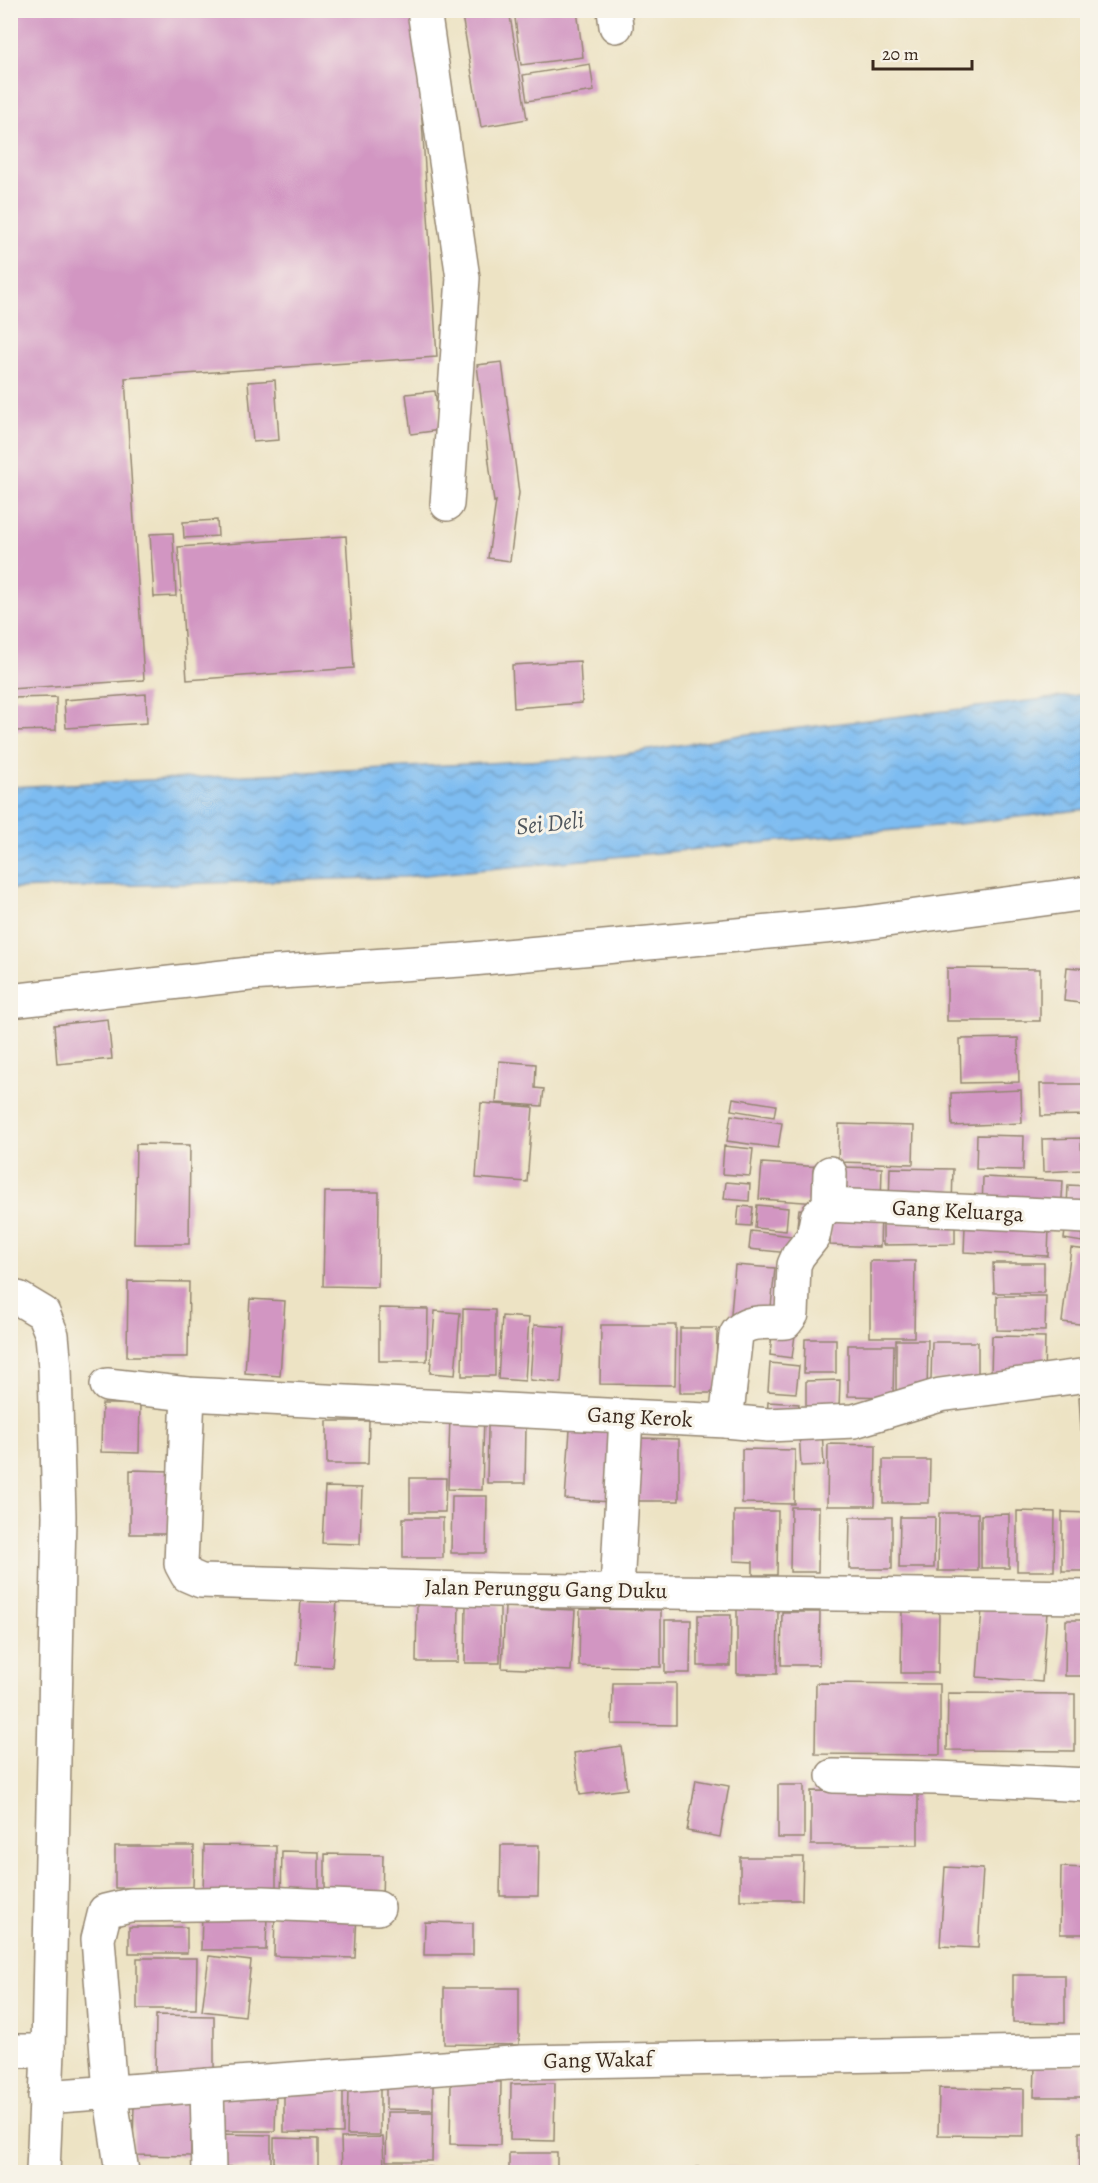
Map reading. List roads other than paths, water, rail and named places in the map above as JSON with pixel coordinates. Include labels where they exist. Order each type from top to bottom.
[{"type":"street","points":[[424,10],[463,278],[447,504]]},
{"type":"street","points":[[10,1001],[250,974],[461,960],[857,924],[1088,893]]},
{"type":"street","name":"Gang Keluarga","points":[[726,1421],[736,1335],[739,1328],[747,1325],[786,1322],[790,1319],[794,1265],[813,1237],[817,1217],[829,1189],[1088,1217]]},
{"type":"street","points":[[10,1297],[18,1298],[43,1312],[52,1335],[55,1368],[59,1516],[48,2052],[43,2172]]},
{"type":"street","name":"Gang Kerok","points":[[107,1384],[188,1394],[768,1425],[854,1421],[940,1395],[1088,1375]]},
{"type":"street","name":"Jalan Perunggu Gang Duku","points":[[188,1394],[182,1564],[188,1575],[201,1581],[475,1589],[1088,1597]]},
{"type":"street","points":[[617,1590],[626,1416]]},
{"type":"street","points":[[833,1776],[1088,1785]]},
{"type":"street","points":[[122,2172],[110,2092],[98,1939],[105,1911],[130,1905],[241,1903],[378,1908]]},
{"type":"street","points":[[10,2051],[48,2052]]},
{"type":"street","name":"Gang Wakaf","points":[[45,2097],[523,2061],[1088,2051]]},
{"type":"street","points":[[207,2085],[209,2172]]},
{"type":"water","name":"Sei Deli","points":[[1087,694],[1087,809],[968,823],[404,877],[11,889],[11,787],[607,757],[741,735]]}]
